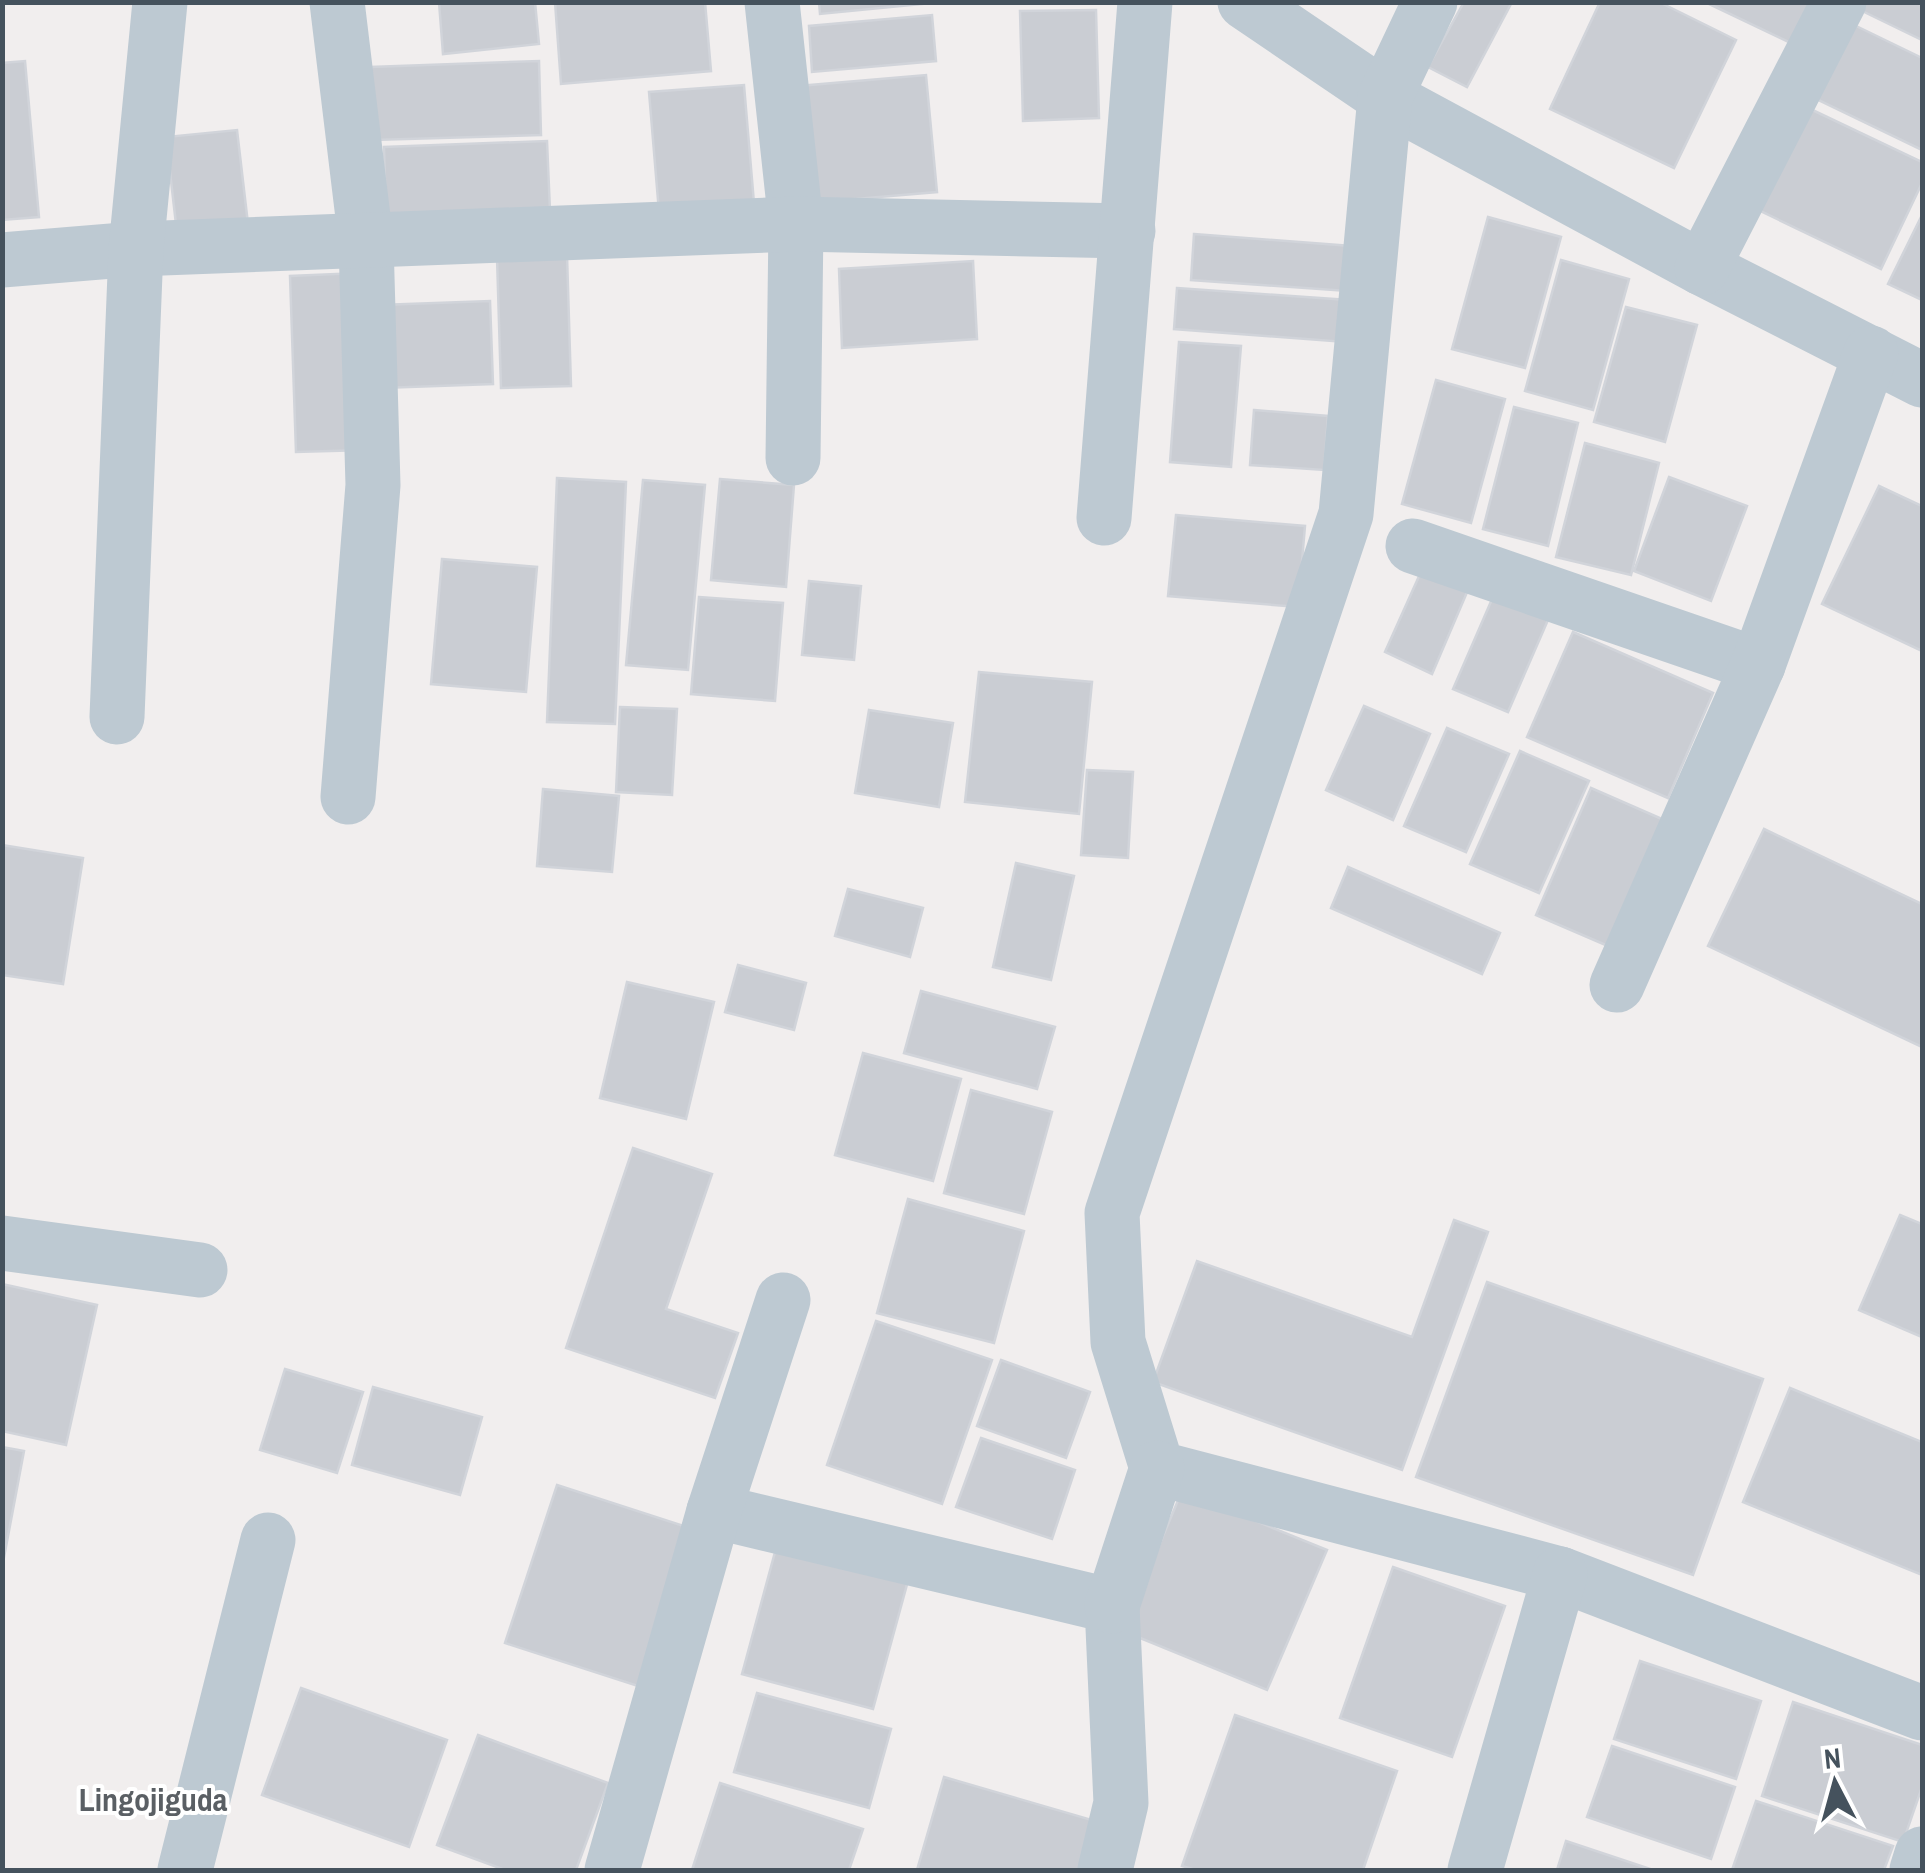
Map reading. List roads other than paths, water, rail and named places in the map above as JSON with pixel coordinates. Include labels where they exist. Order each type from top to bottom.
[{"type":"street","points":[[117,717],[136,249],[160,2]]},
{"type":"street","points":[[337,2],[366,242],[373,484],[348,797]]},
{"type":"street","points":[[772,2],[796,224],[792,458]]},
{"type":"street","points":[[1104,518],[1146,2]]},
{"type":"street","points":[[1245,2],[1385,97],[1702,268],[1922,380]]},
{"type":"street","points":[[1105,1870],[1121,1802],[1112,1606],[1156,1468],[1118,1342],[1112,1214],[1346,514],[1385,97],[1430,2]]},
{"type":"street","points":[[1702,268],[1839,2]]},
{"type":"street","points":[[2,260],[136,249],[796,224],[1128,231]]},
{"type":"street","points":[[1617,985],[1758,665],[1871,353]]},
{"type":"street","points":[[1413,546],[1758,665]]},
{"type":"street","points":[[2,1243],[200,1270]]},
{"type":"street","points":[[612,1870],[714,1511],[784,1300]]},
{"type":"street","points":[[1156,1468],[1560,1574],[1922,1713]]},
{"type":"street","points":[[714,1511],[1112,1606]]},
{"type":"street","points":[[185,1870],[268,1540]]},
{"type":"street","points":[[1474,1870],[1560,1574]]},
{"type":"street","points":[[1918,1870],[1922,1854]]},
{"type":"district","name":"Lingojiguda","points":[[153,1799]]}]
